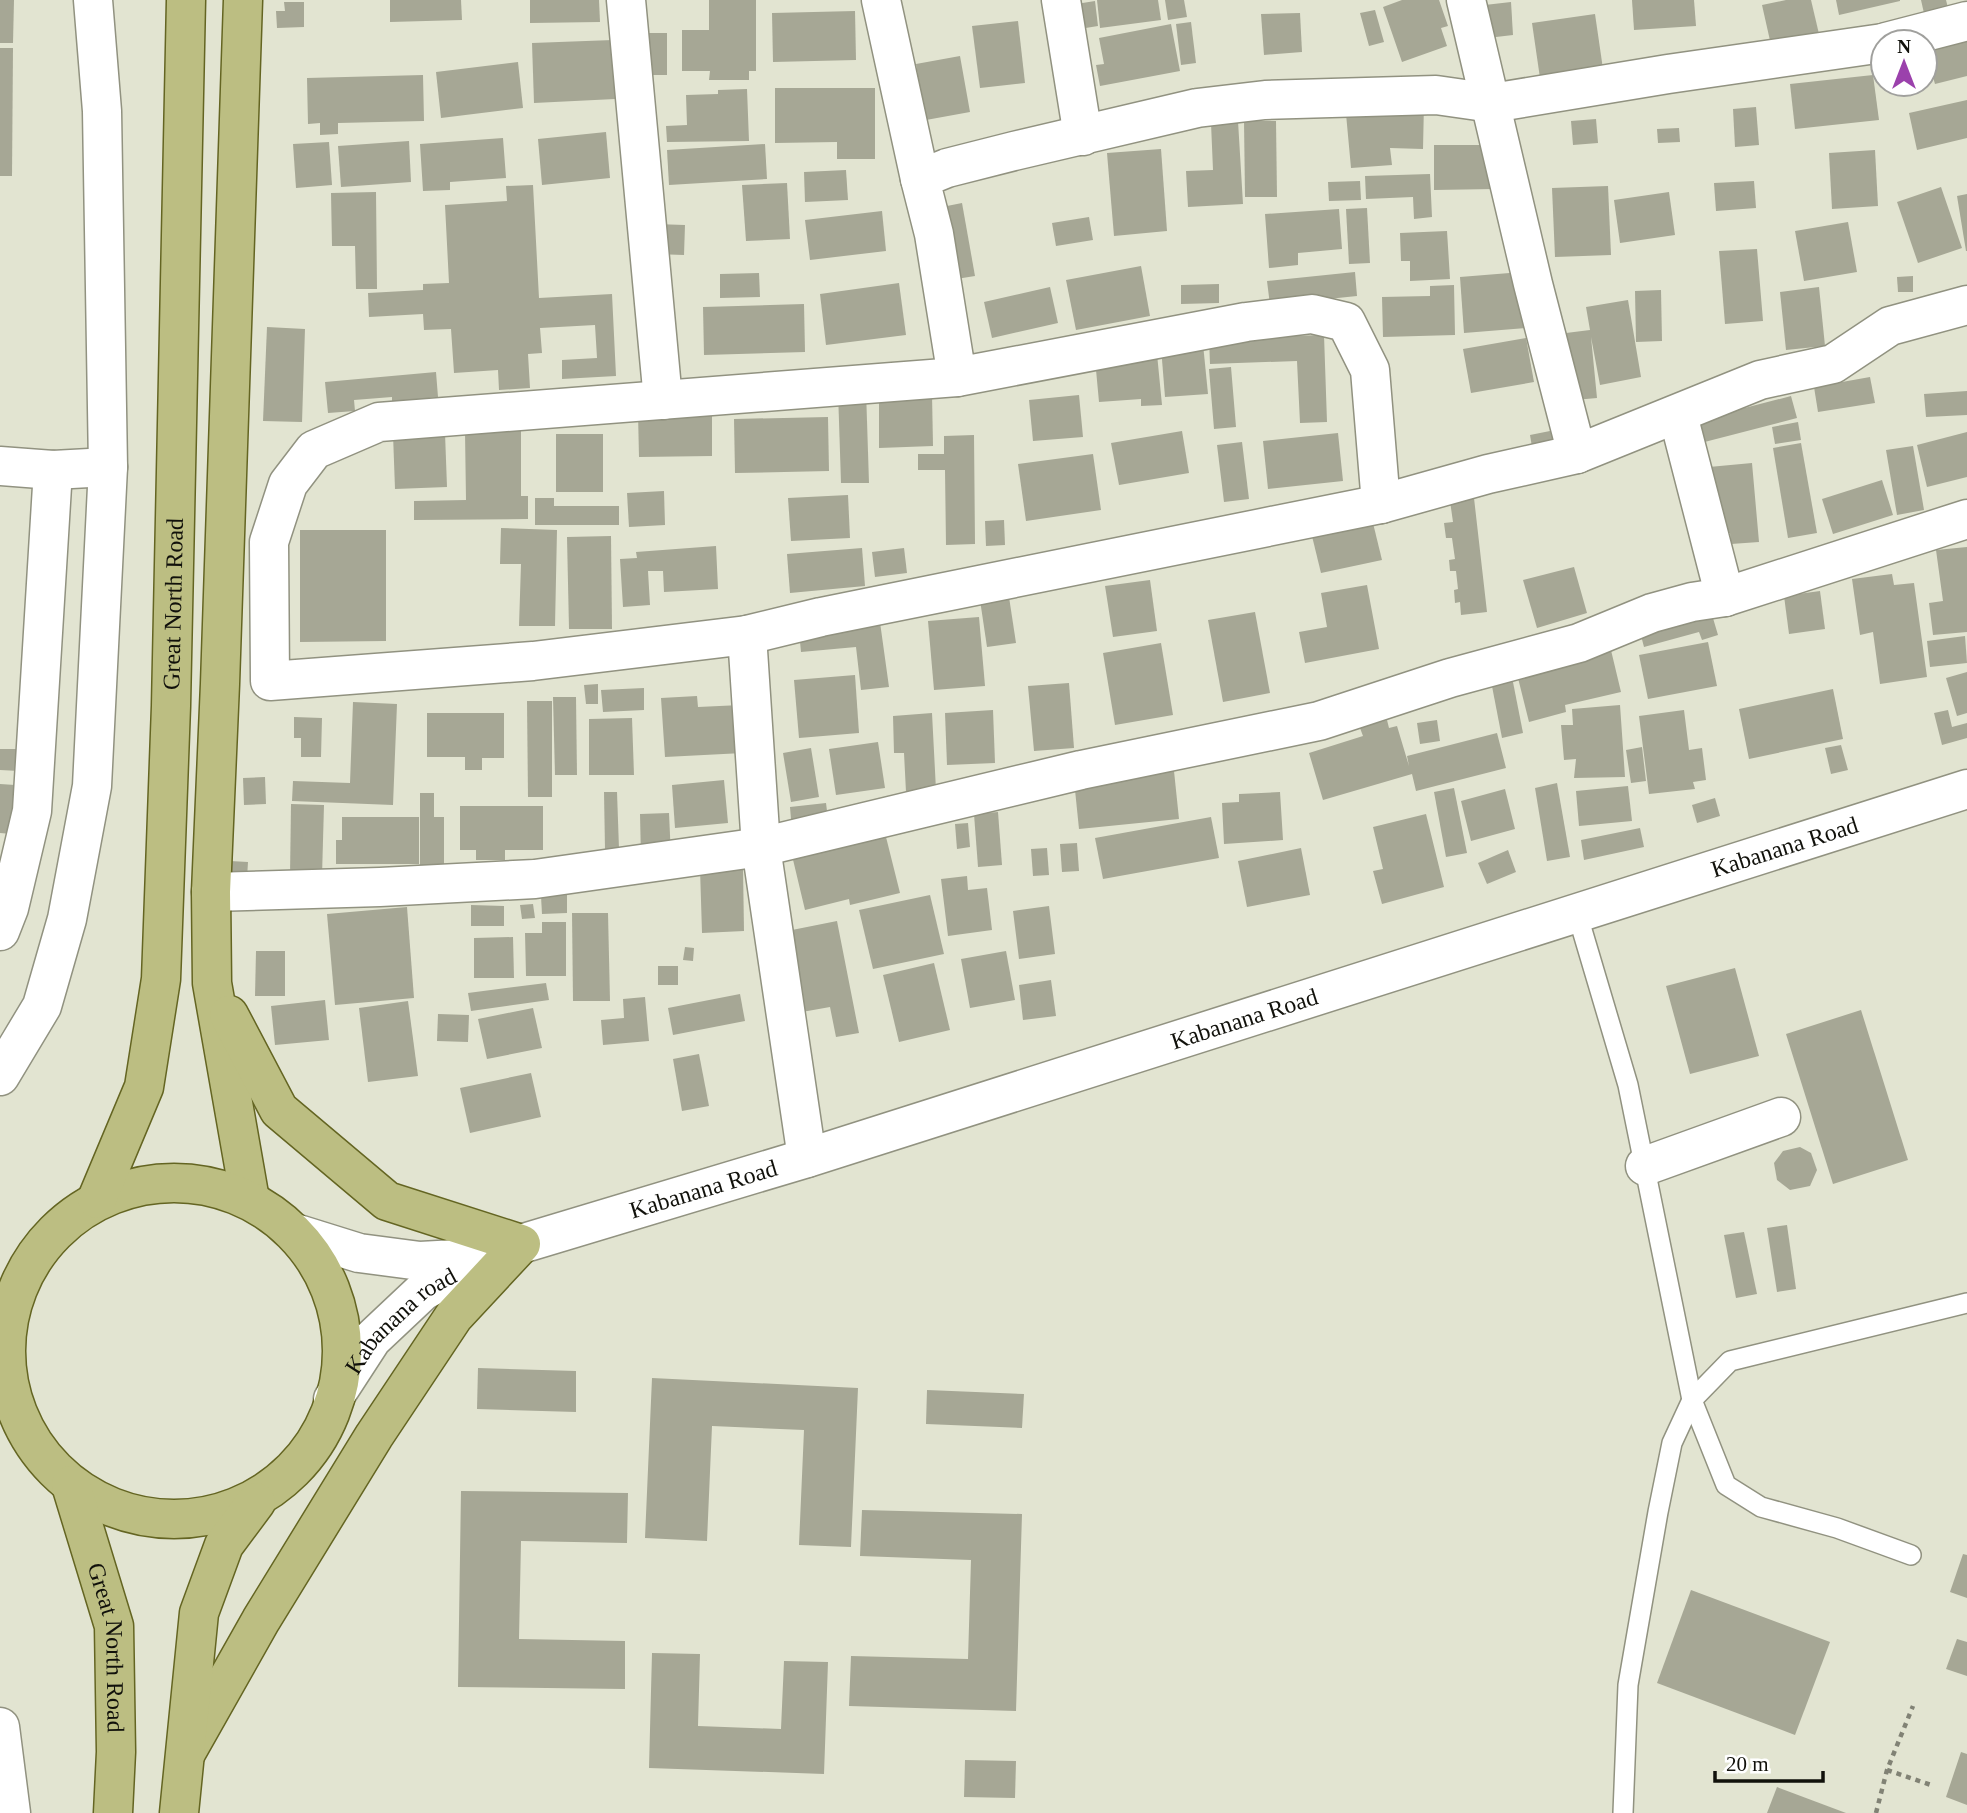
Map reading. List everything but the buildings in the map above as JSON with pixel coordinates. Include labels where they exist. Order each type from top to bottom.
[{"type":"main road","name":"Great North Road","points":[[97,1199],[144,1087],[161,979],[171,706],[186,0]]},
{"type":"main road","name":"Great North Road","points":[[243,0],[211,892],[212,983],[250,1200]]},
{"type":"main road","points":[[187,1751],[261,1620],[381,1425],[454,1316],[521,1244],[387,1201],[279,1110],[212,983]]},
{"type":"main road","points":[[179,1813],[199,1613],[224,1545],[256,1502],[289,1473],[317,1440],[333,1399],[339,1371],[340,1343],[336,1312],[327,1284],[298,1234],[250,1200],[229,1191],[185,1181],[139,1185],[97,1199],[73,1213],[40,1251],[18,1297],[11,1323],[9,1349],[15,1400],[37,1447],[71,1485],[94,1502],[147,1520],[175,1523],[203,1520],[256,1502]]},
{"type":"main road","name":"Great North Road","points":[[71,1485],[114,1626],[116,1752],[113,1813]]},
{"type":"street","points":[[2,1069],[42,1006],[67,919],[92,786],[108,467],[102,111],[93,0]]},
{"type":"street","points":[[626,0],[663,400]]},
{"type":"street","points":[[881,0],[934,234],[957,377]]},
{"type":"street","points":[[1062,0],[1083,136]]},
{"type":"street","points":[[1466,0],[1533,284],[1577,454]]},
{"type":"street","points":[[1939,28],[1967,21]]},
{"type":"street","points":[[920,179],[947,169],[1197,108],[1265,100],[1436,95],[1492,103],[1869,44]]},
{"type":"street","points":[[1381,504],[1370,370],[1346,322],[1312,314],[1246,323],[957,377],[379,422],[314,450],[288,484],[269,542],[270,681],[533,661],[747,635],[821,617],[1381,504],[1488,474],[1577,454],[1760,380],[1833,364],[1890,326],[1967,305]]},
{"type":"street","points":[[1678,415],[1724,597]]},
{"type":"street","points":[[0,467],[53,470],[108,467]]},
{"type":"street","points":[[0,931],[9,908],[32,811],[53,470]]},
{"type":"street","points":[[211,892],[535,879],[761,848],[1082,770],[1320,721],[1450,678],[1579,643],[1652,613],[1724,597],[1967,519]]},
{"type":"street","points":[[747,635],[761,848],[807,1158]]},
{"type":"street","name":"Kabanana Road","points":[[521,1244],[807,1158],[1967,789]]},
{"type":"street","points":[[1645,1166],[1781,1118]]},
{"type":"street","name":"Kabanana road","points":[[298,1234],[359,1253],[420,1261],[484,1258]]},
{"type":"street","name":"Kabanana road","points":[[333,1399],[372,1339],[423,1292],[484,1258],[521,1244]]},
{"type":"street","points":[[0,1727],[11,1813]]},
{"type":"lane","points":[[1577,913],[1628,1086],[1692,1400],[1726,1485],[1761,1507],[1837,1528],[1911,1555]]},
{"type":"lane","points":[[1623,1813],[1628,1685],[1632,1661],[1672,1443],[1692,1400],[1730,1361],[1967,1303]]},
{"type":"path","points":[[1876,1813],[1887,1770],[1913,1706]]},
{"type":"path","points":[[1887,1770],[1934,1786]]}]
